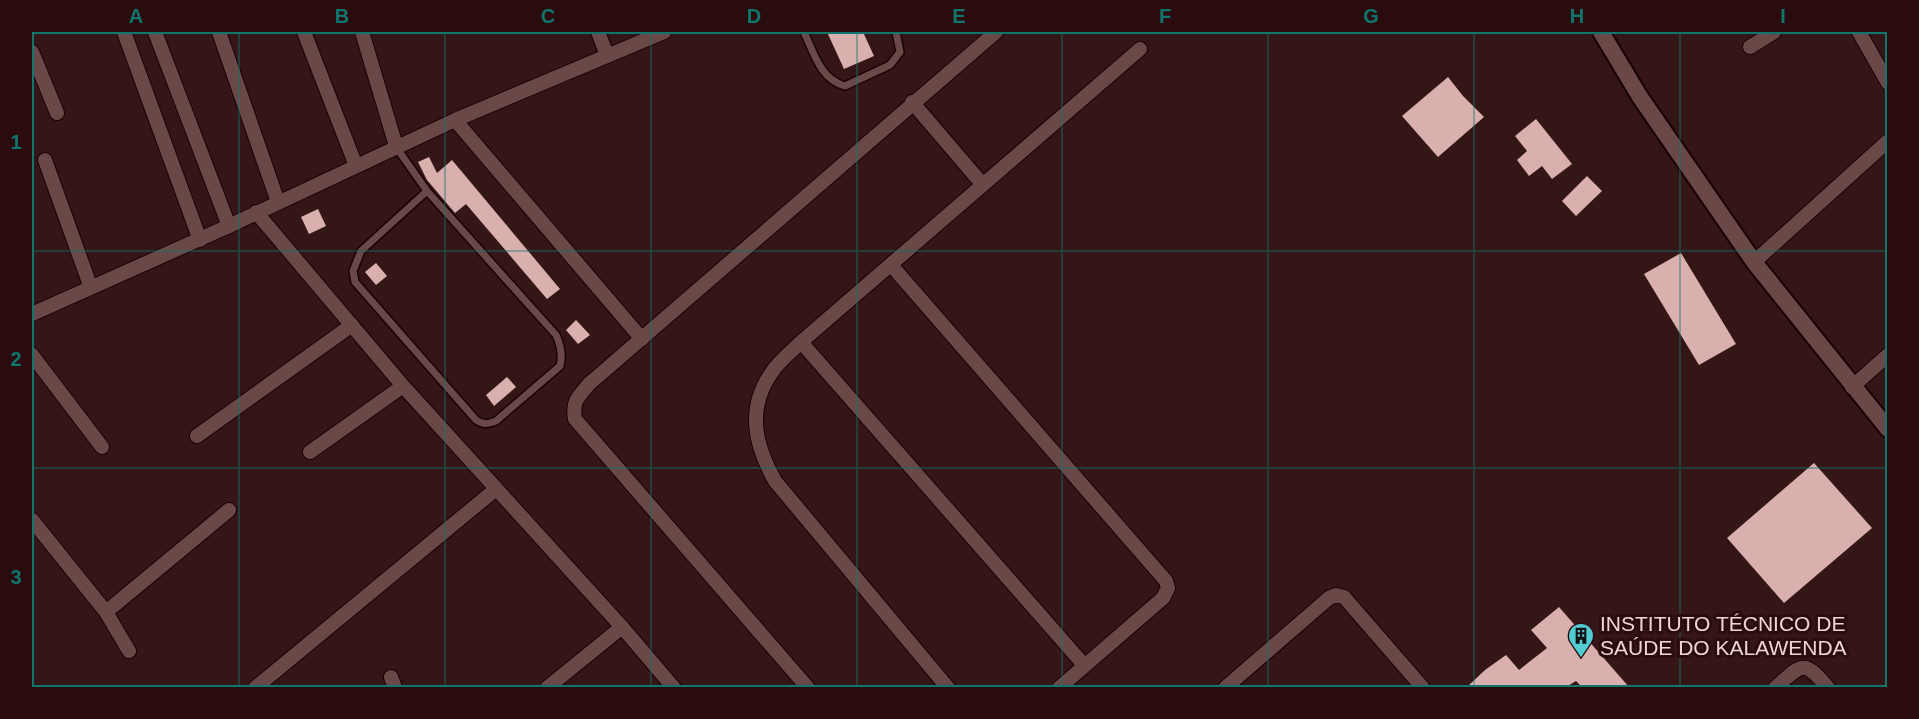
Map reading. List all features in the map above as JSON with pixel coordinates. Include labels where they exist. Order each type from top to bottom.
[{"type":"street","points":[[124,32],[200,240]]},
{"type":"street","points":[[155,32],[229,226]]},
{"type":"street","points":[[219,32],[278,202]]},
{"type":"street","points":[[304,32],[356,166]]},
{"type":"street","points":[[362,32],[396,146]]},
{"type":"street","points":[[598,32],[607,55]]},
{"type":"street","points":[[32,314],[200,240],[454,120],[664,32]]},
{"type":"street","points":[[808,687],[575,419],[573,408],[583,391],[912,102],[996,32]]},
{"type":"street","points":[[1750,46],[1774,32]]},
{"type":"street","points":[[1859,32],[1887,84]]},
{"type":"street","points":[[1606,33],[1640,97],[1754,262],[1887,429]]},
{"type":"street","points":[[948,687],[775,482],[764,463],[756,440],[756,417],[761,393],[772,371],[801,342],[1140,49]]},
{"type":"street","points":[[32,52],[57,113]]},
{"type":"street","points":[[912,102],[983,185]]},
{"type":"street","points":[[454,120],[642,339]]},
{"type":"street","points":[[1754,262],[1887,141]]},
{"type":"street","points":[[45,160],[91,288]]},
{"type":"street","points":[[256,212],[403,386],[674,687]]},
{"type":"street","points":[[891,265],[1166,581],[1168,588],[1163,598],[1059,687]]},
{"type":"street","points":[[197,436],[352,325]]},
{"type":"street","points":[[801,342],[1084,665]]},
{"type":"street","points":[[32,355],[102,447]]},
{"type":"street","points":[[1852,387],[1887,355]]},
{"type":"street","points":[[309,452],[403,386]]},
{"type":"street","points":[[255,687],[496,489]]},
{"type":"street","points":[[105,612],[229,510]]},
{"type":"street","points":[[32,520],[105,612],[129,651]]},
{"type":"street","points":[[1225,687],[1329,598],[1336,595],[1344,597],[1423,687]]},
{"type":"street","points":[[547,687],[622,627]]},
{"type":"street","points":[[1775,687],[1796,669],[1802,667],[1813,670],[1828,687]]},
{"type":"lane","points":[[804,32],[822,72],[834,83],[845,86],[890,65],[900,52],[896,32]]},
{"type":"lane","points":[[396,146],[427,191],[556,335],[560,344],[562,357],[560,366],[490,424],[482,424],[476,420],[356,282],[353,271],[361,251],[427,191]]},
{"type":"building","points":[[827,32],[863,32],[874,56],[844,69]]},
{"type":"building","points":[[1448,77],[1484,117],[1438,157],[1402,116]]},
{"type":"building","points":[[1536,119],[1572,164],[1552,179],[1542,166],[1529,176],[1517,160],[1527,151],[1515,136]]},
{"type":"building","points":[[429,157],[437,173],[452,160],[560,289],[547,299],[466,204],[455,213],[427,180],[418,162]]},
{"type":"building","points":[[1587,176],[1602,191],[1576,216],[1562,201]]},
{"type":"building","points":[[318,209],[326,226],[309,234],[301,217]]},
{"type":"building","points":[[1681,253],[1736,344],[1699,365],[1644,274]]},
{"type":"building","points":[[376,263],[387,276],[376,285],[365,272]]},
{"type":"building","points":[[576,320],[590,335],[578,344],[566,330]]},
{"type":"building","points":[[507,377],[516,387],[494,406],[486,395]]},
{"type":"building","points":[[1814,463],[1872,528],[1784,603],[1727,538]]},
{"type":"building","points":[[1559,607],[1629,687],[1582,687],[1576,681],[1566,687],[1467,687],[1506,655],[1519,670],[1547,648],[1531,630]]},
{"type":"place","name":"INSTITUTO TÉCNICO DE SAÚDE DO KALAWENDA","points":[[1581,659]]}]
